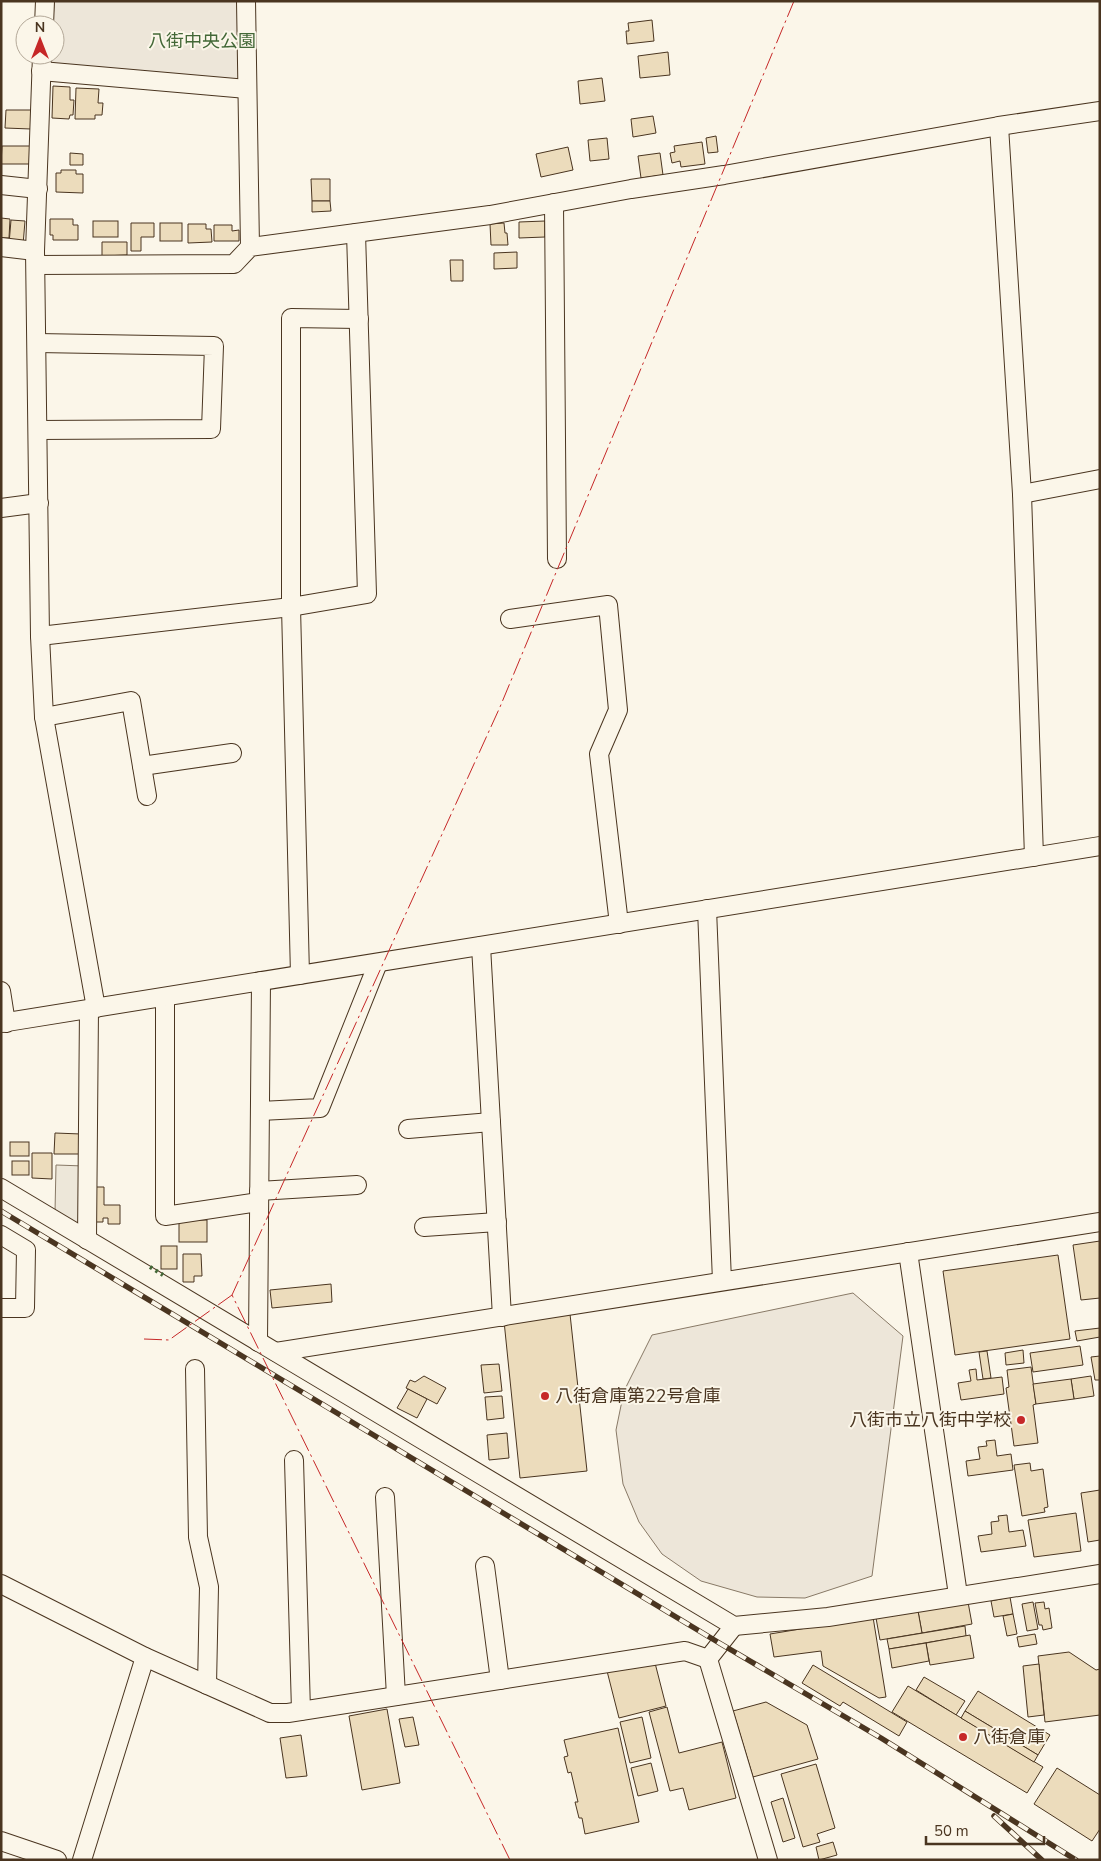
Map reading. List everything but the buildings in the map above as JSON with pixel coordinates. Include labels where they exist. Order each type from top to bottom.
[{"type":"street","points":[[44,15],[45,1]]},
{"type":"street","points":[[246,1],[250,246]]},
{"type":"street","points":[[42,65],[36,258],[40,636],[44,717],[92,1009],[87,1240]]},
{"type":"street","points":[[58,65],[247,89]]},
{"type":"street","points":[[1,247],[36,258],[234,264],[250,246],[490,215],[999,126],[1100,111]]},
{"type":"street","points":[[999,126],[1022,494],[1034,857]]},
{"type":"street","points":[[1,184],[38,189]]},
{"type":"street","points":[[554,203],[557,559]]},
{"type":"street","points":[[40,636],[291,607],[366,594],[356,233]]},
{"type":"street","points":[[300,975],[291,607],[291,318],[359,318]]},
{"type":"street","points":[[36,343],[214,346],[211,429],[38,430]]},
{"type":"street","points":[[1022,494],[1100,480]]},
{"type":"street","points":[[1,508],[39,503]]},
{"type":"street","points":[[510,619],[608,605],[618,710],[599,754],[619,924]]},
{"type":"street","points":[[44,717],[131,701],[147,796]]},
{"type":"street","points":[[142,766],[232,753]]},
{"type":"street","points":[[1,991],[4,1023],[1100,846]]},
{"type":"street","points":[[707,909],[722,1282]]},
{"type":"street","points":[[482,946],[502,1317]]},
{"type":"street","points":[[260,1111],[320,1108],[378,963]]},
{"type":"street","points":[[258,1342],[261,981]]},
{"type":"street","points":[[165,997],[165,1216],[259,1196],[356,1185]]},
{"type":"street","points":[[408,1129],[492,1122]]},
{"type":"street","points":[[1,1188],[734,1626],[828,1617],[1100,1574]]},
{"type":"street","points":[[424,1227],[497,1222]]},
{"type":"street","points":[[276,1352],[1100,1222]]},
{"type":"street","points":[[1,1235],[26,1250],[25,1308],[1,1308]]},
{"type":"street","points":[[908,1252],[958,1596]]},
{"type":"street","points":[[195,1369],[198,1537],[209,1587],[208,1685]]},
{"type":"street","points":[[294,1460],[301,1711]]},
{"type":"street","points":[[385,1497],[396,1696]]},
{"type":"street","points":[[485,1566],[500,1680]]},
{"type":"street","points":[[1,1584],[145,1656],[270,1714],[301,1711],[685,1651],[708,1659]]},
{"type":"street","points":[[708,1659],[734,1626]]},
{"type":"street","points":[[82,1860],[145,1656]]},
{"type":"street","points":[[708,1659],[768,1860]]},
{"type":"street","points":[[1,1841],[57,1860]]},
{"type":"green space","name":"八街中央公園","points":[[54,1],[241,1],[242,84],[50,67],[50,65],[65,65],[65,15],[53,15]]},
{"type":"green space","points":[[853,1293],[903,1336],[872,1576],[805,1598],[757,1597],[701,1581],[662,1554],[639,1522],[623,1484],[616,1430],[624,1391],[652,1335]]},
{"type":"shaded area","points":[[56,1165],[84,1166],[85,1228],[55,1212]]},
{"type":"railway","points":[[1,1211],[721,1644],[881,1738],[1076,1860]]},
{"type":"railway","points":[[994,1816],[1042,1860]]},
{"type":"hedge","points":[[150,1267],[163,1275]]},
{"type":"power","points":[[510,1860],[232,1295],[500,707],[794,1]]},
{"type":"power","points":[[144,1339],[169,1340],[232,1295]]},
{"type":"place","name":"八街倉庫第22号倉庫","points":[[545,1396]]},
{"type":"place","name":"八街市立八街中学校","points":[[1021,1420]]},
{"type":"place","name":"八街倉庫","points":[[963,1737]]}]
